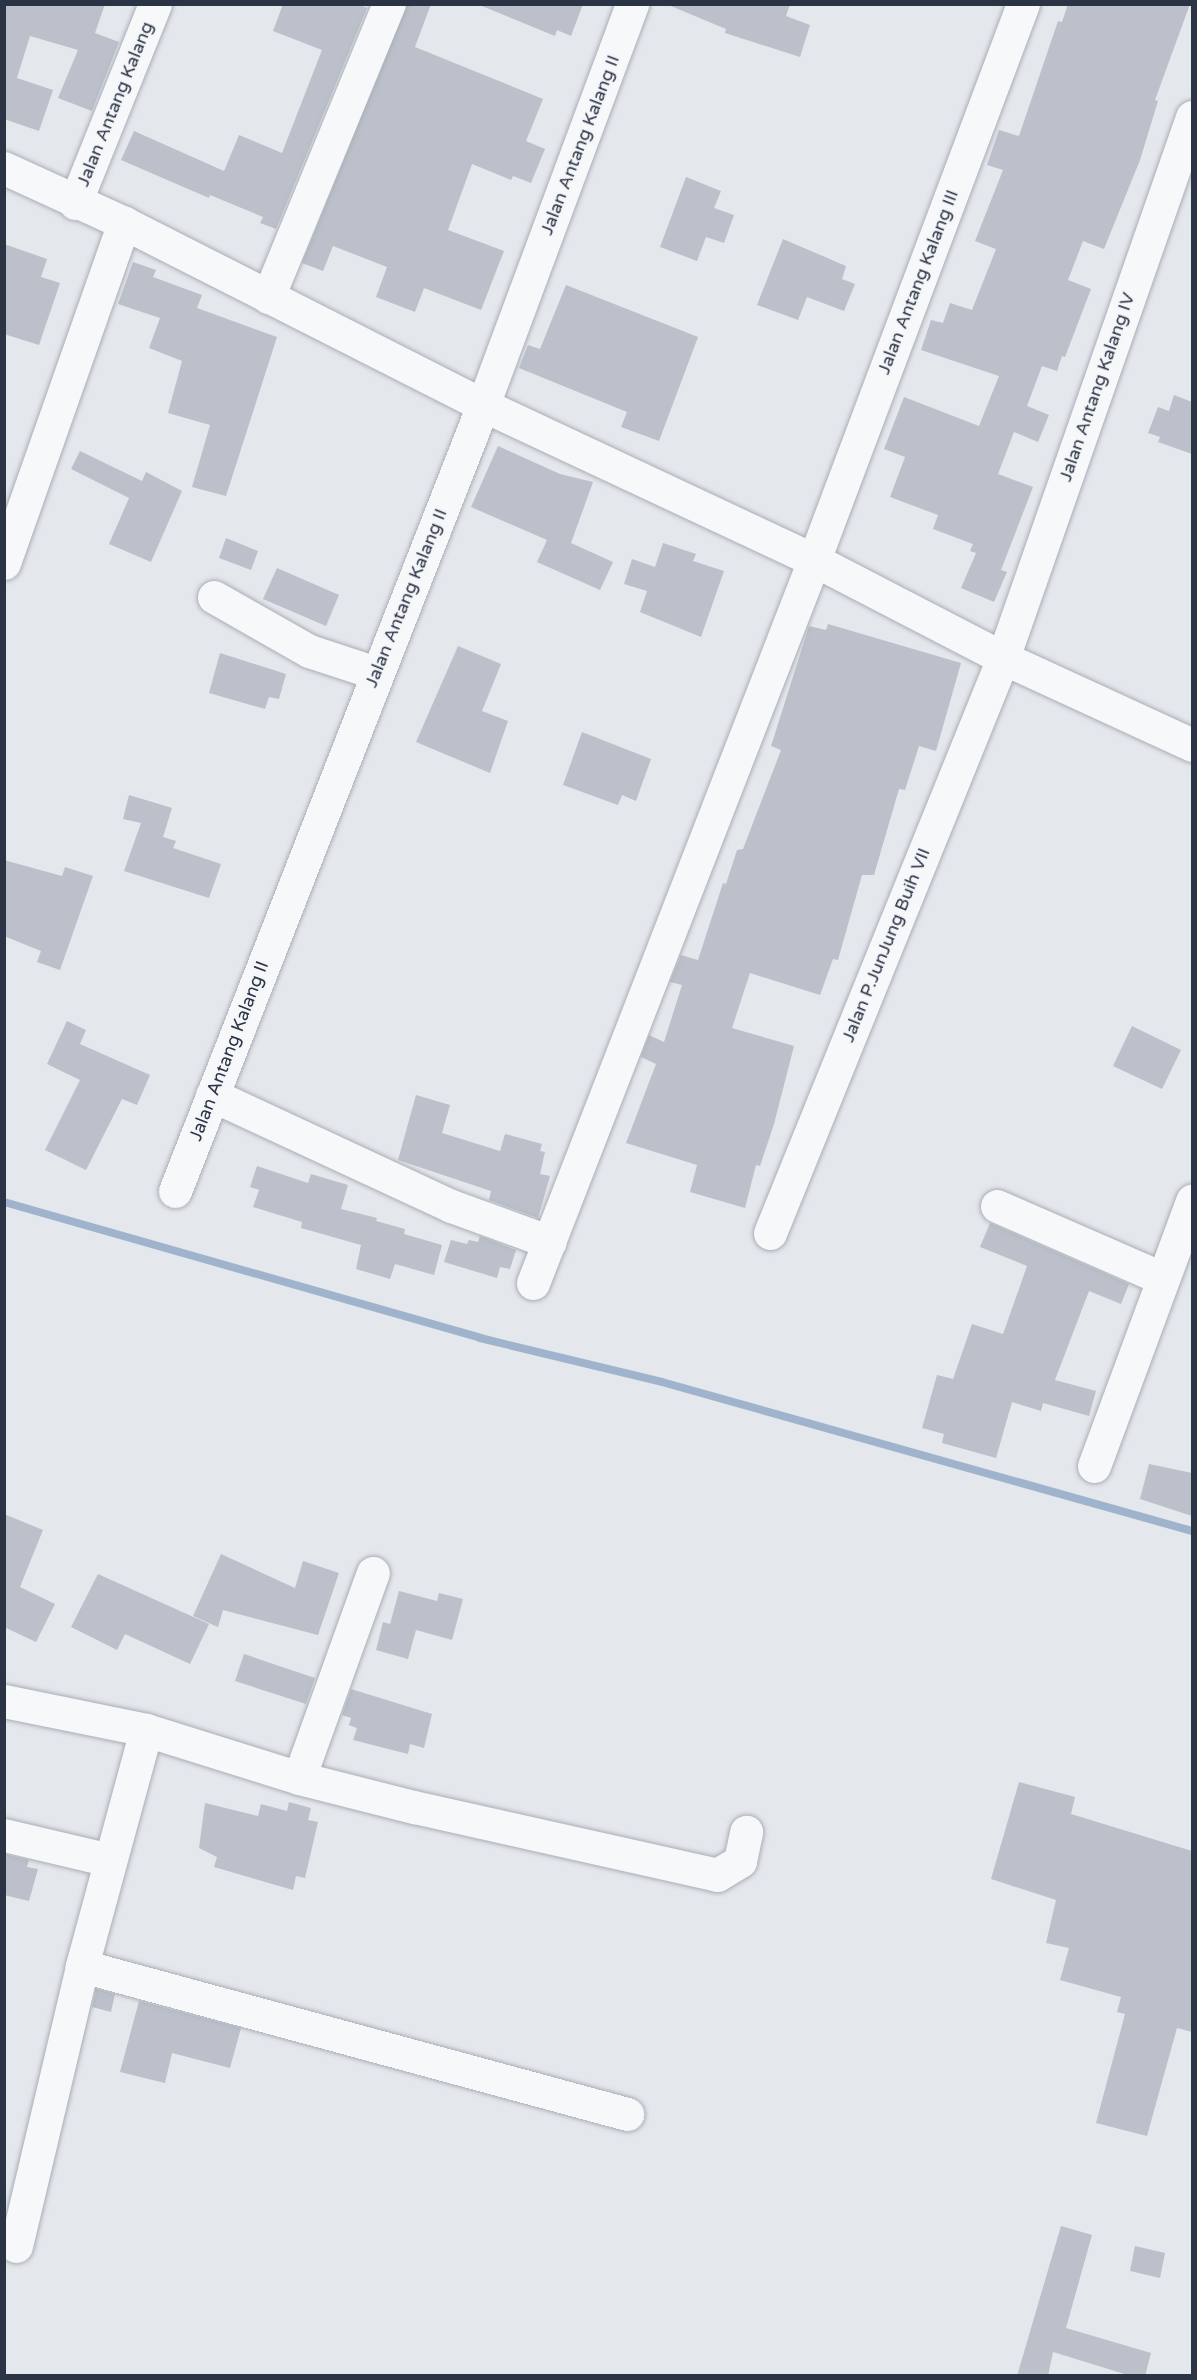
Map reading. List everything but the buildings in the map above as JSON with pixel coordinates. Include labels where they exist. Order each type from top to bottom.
[{"type":"street","name":"Jalan Antang Kalang","points":[[75,203],[155,4]]},
{"type":"street","points":[[268,297],[389,4]]},
{"type":"street","name":"Jalan Antang Kalang II","points":[[175,1191],[376,673],[483,405],[632,4]]},
{"type":"street","name":"Jalan Antang Kalang III","points":[[533,1283],[814,560],[1023,4]]},
{"type":"street","name":"Jalan Antang Kalang IV","points":[[1003,658],[1192,117]]},
{"type":"street","points":[[4,168],[124,224],[483,405],[814,560],[1003,658],[1192,745]]},
{"type":"street","points":[[6,555],[124,224]]},
{"type":"street","points":[[214,597],[309,651],[376,673]]},
{"type":"street","name":"Jalan P.JunJung Buih VII","points":[[770,1233],[1003,658]]},
{"type":"street","points":[[212,1095],[451,1206],[550,1242]]},
{"type":"street","points":[[997,1206],[1162,1278]]},
{"type":"street","points":[[1094,1466],[1162,1278],[1190,1216]]},
{"type":"street","points":[[299,1778],[373,1573]]},
{"type":"street","points":[[4,1701],[146,1730],[299,1778],[717,1875],[740,1861],[746,1832]]},
{"type":"street","points":[[16,2246],[82,1966],[146,1730]]},
{"type":"street","points":[[4,1835],[110,1860]]},
{"type":"street","points":[[82,1966],[627,2114]]},
{"type":"waterway","points":[[4,1202],[480,1338],[662,1382],[1192,1531]]}]
